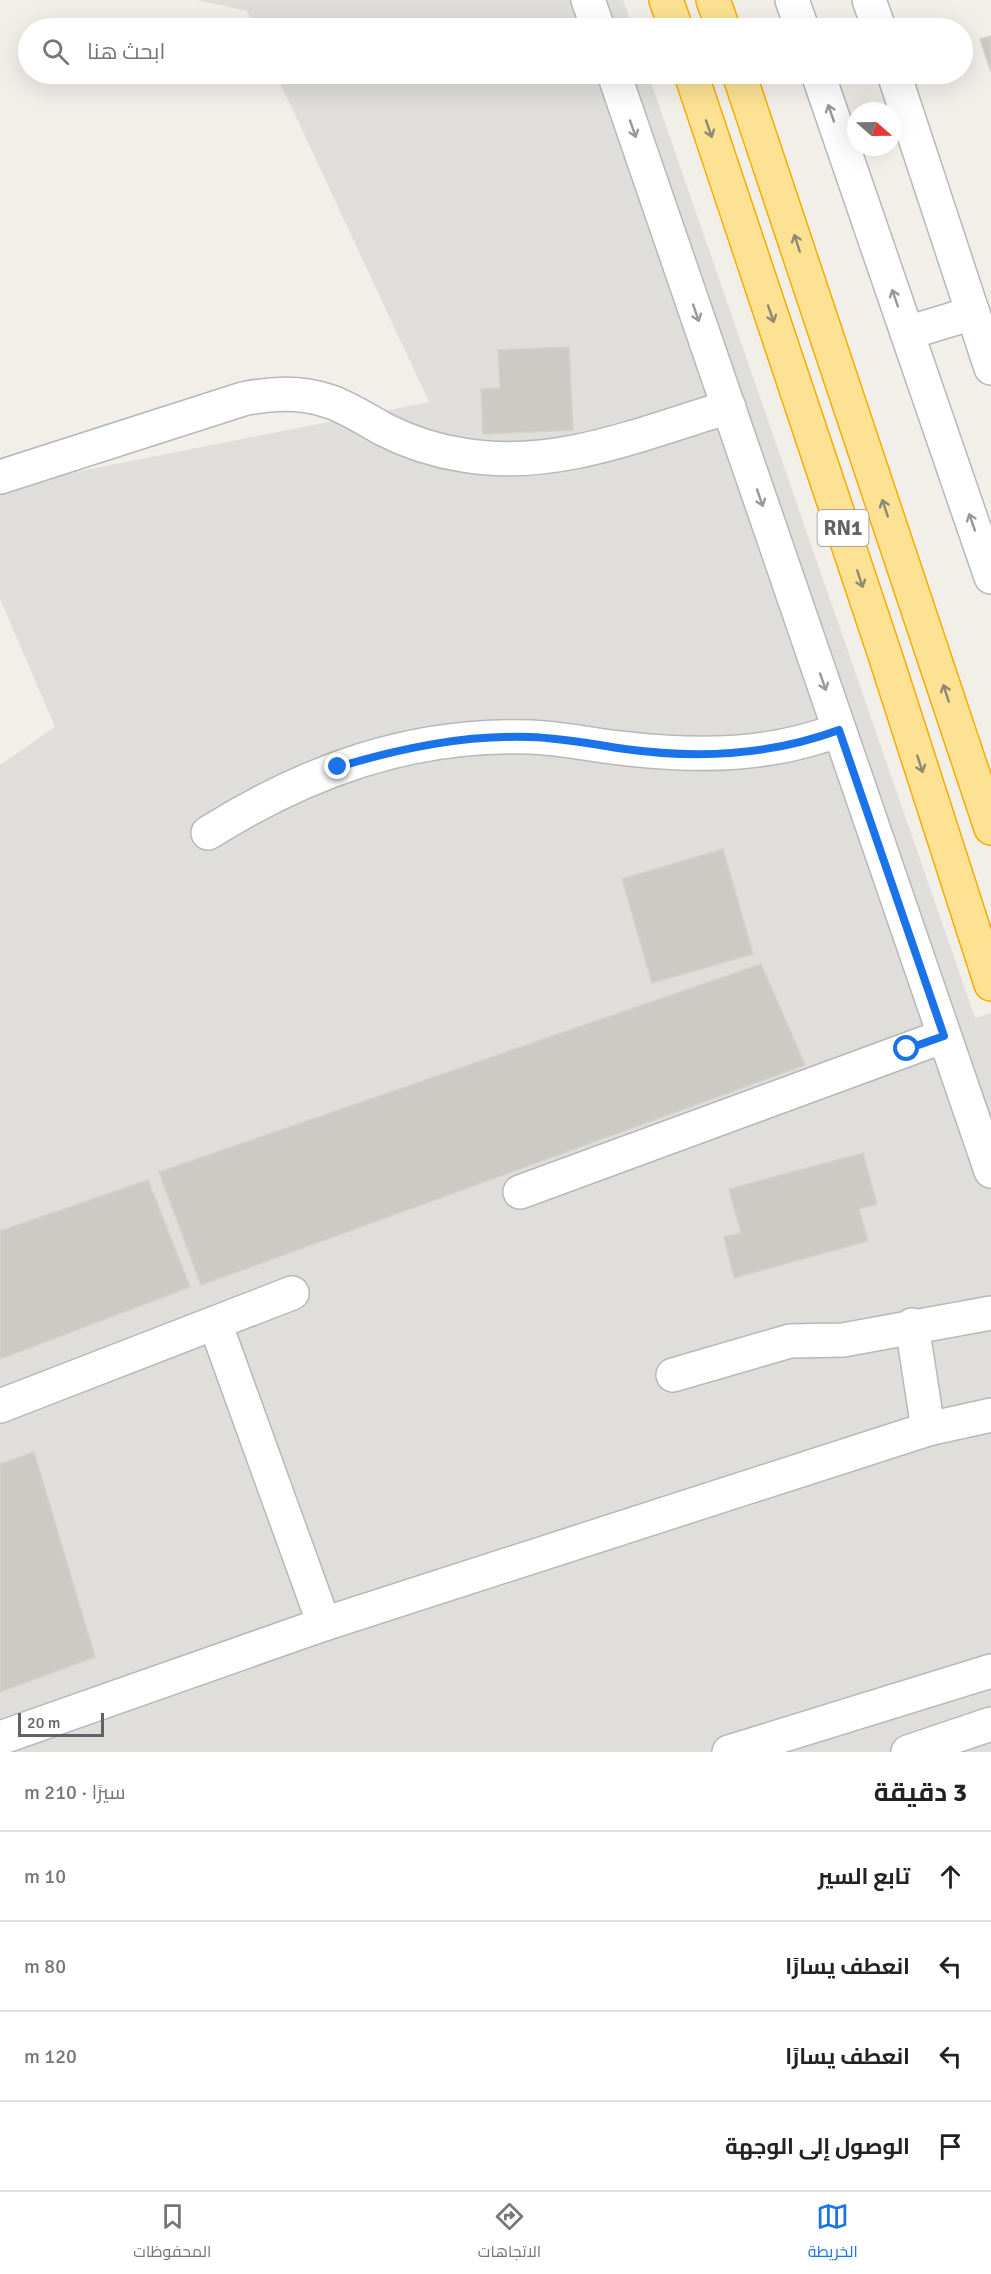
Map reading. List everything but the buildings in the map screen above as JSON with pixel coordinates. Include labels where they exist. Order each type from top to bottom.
[{"type":"highway","points":[[666,0],[672,18]]},
{"type":"highway","points":[[713,0],[719,18]]},
{"type":"highway","name":"RN1","points":[[694,84],[885,655],[991,984]]},
{"type":"highway","name":"RN1","points":[[742,84],[991,828]]},
{"type":"street","points":[[588,0],[594,18]]},
{"type":"street","points":[[792,0],[798,18]]},
{"type":"street","points":[[869,0],[875,18]]},
{"type":"street","points":[[617,84],[991,1171]]},
{"type":"street","points":[[821,84],[991,577]]},
{"type":"street","points":[[897,84],[991,368]]},
{"type":"street","points":[[907,333],[973,313]]},
{"type":"street","points":[[0,477],[243,399],[266,394],[290,394],[328,400],[411,441],[463,455],[495,459],[527,459],[592,449],[729,407]]},
{"type":"street","points":[[208,833],[249,807],[293,784],[348,764],[433,743],[530,737],[674,754],[722,754],[802,743],[839,730]]},
{"type":"street","points":[[520,1192],[944,1036]]},
{"type":"street","points":[[0,1406],[291,1293]]},
{"type":"street","points":[[673,1375],[790,1341],[843,1340],[912,1325],[991,1313]]},
{"type":"street","points":[[215,1323],[324,1624]]},
{"type":"street","points":[[912,1325],[928,1429]]},
{"type":"street","points":[[0,1738],[324,1624],[928,1429],[991,1414]]},
{"type":"street","points":[[729,1752],[991,1671]]},
{"type":"street","points":[[908,1752],[991,1724]]},
{"type":"shaded area","points":[[196,0],[623,0],[629,18],[250,18],[247,11]]},
{"type":"shaded area","points":[[281,84],[651,84],[975,1018],[991,1013],[991,1752],[0,1752],[0,765],[55,727],[0,599],[0,487],[429,402]]},
{"type":"route","points":[[338,767],[385,753],[433,743],[481,738],[530,737],[674,754],[722,754],[802,743],[839,730],[944,1036],[907,1049]]}]
